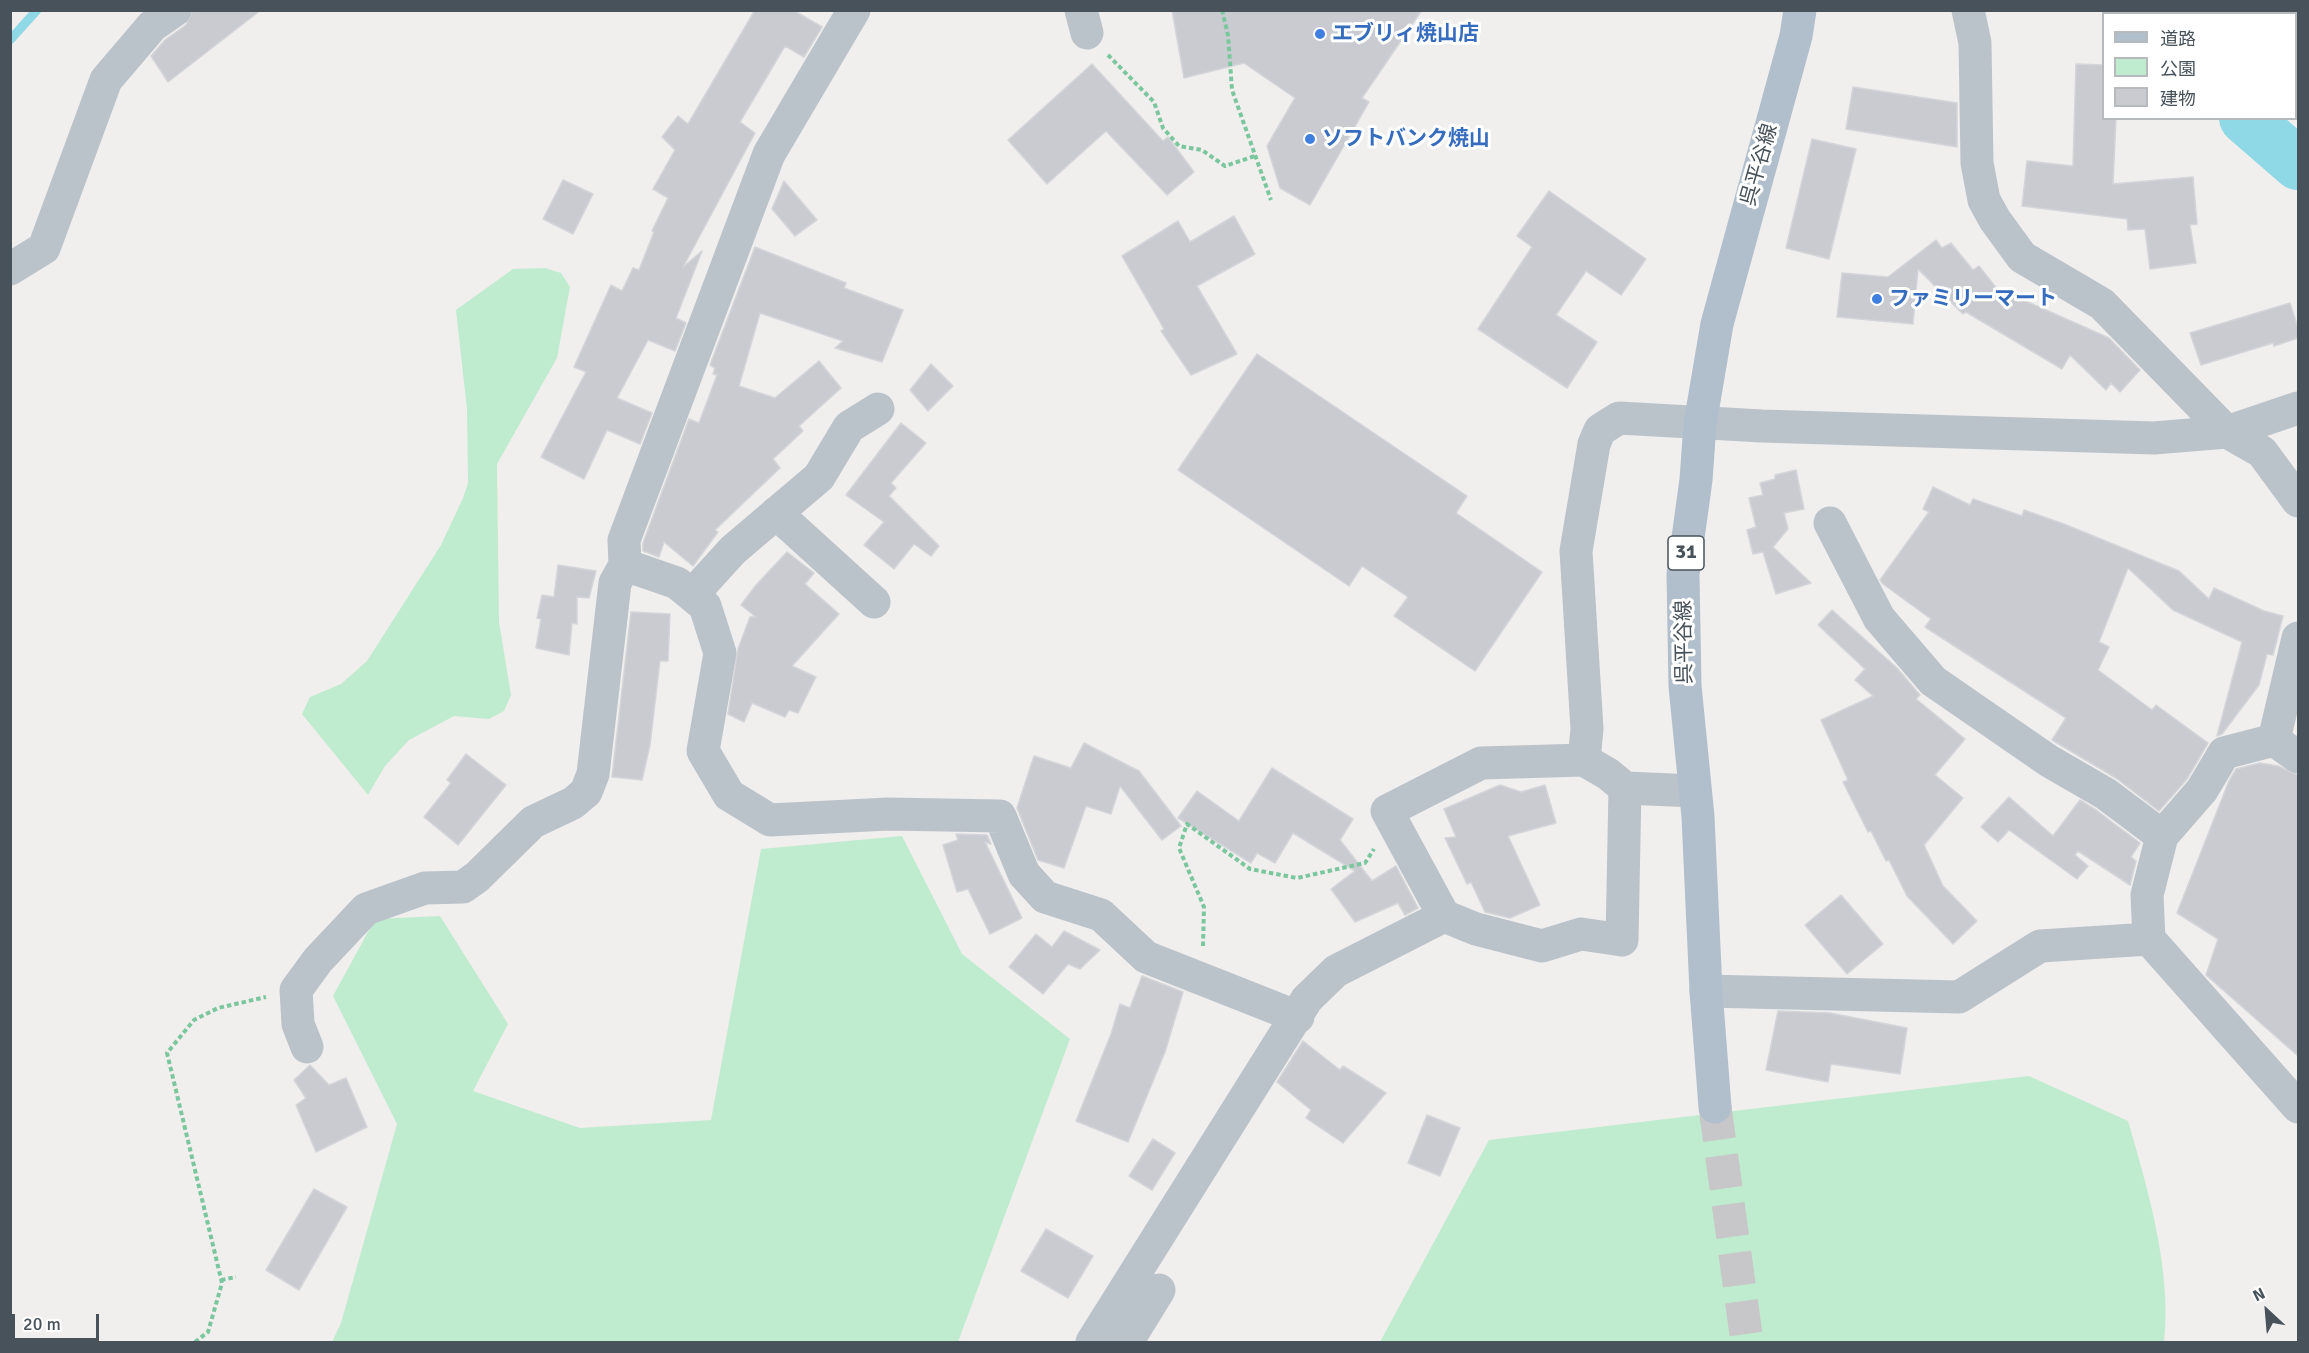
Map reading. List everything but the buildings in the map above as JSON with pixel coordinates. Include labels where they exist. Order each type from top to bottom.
[{"type":"main road","name":"呉平谷線","points":[[1715,1107],[1695,791],[1685,686],[1683,574],[1696,480],[1700,424],[1729,274],[1796,36],[1800,10]]},
{"type":"street","points":[[10,269],[44,248],[106,80],[152,26],[175,10]]},
{"type":"street","points":[[307,1047],[298,1024],[296,990],[318,960],[366,909],[425,888],[463,887],[477,877],[533,822],[573,803],[586,792],[593,774],[615,583],[625,565],[624,540],[769,154],[854,10]]},
{"type":"street","points":[[1968,10],[1975,43],[1977,163],[1984,200],[1995,220],[2022,257],[2102,304],[2227,432],[2262,452],[2298,501]]},
{"type":"street","points":[[1584,760],[1587,729],[1576,551],[1594,444],[1600,430],[1619,418],[1700,424],[2154,438],[2227,432],[2298,408]]},
{"type":"street","points":[[692,595],[733,550],[819,477],[849,428],[878,409]]},
{"type":"street","points":[[776,513],[874,602]]},
{"type":"street","points":[[1830,523],[1879,618],[1934,681],[2049,761],[2106,794],[2162,836]]},
{"type":"street","points":[[625,565],[677,583],[705,606],[720,653],[703,752],[729,795],[770,820],[888,814],[1000,816],[1024,874],[1045,897],[1101,915],[1146,957],[1298,1017]]},
{"type":"street","points":[[2298,638],[2286,749],[2224,753],[2202,790],[2162,836],[2146,896],[2149,939],[2298,1107]]},
{"type":"street","points":[[1625,788],[1623,940],[1581,934],[1542,946],[1476,929],[1444,916],[1387,811],[1481,763],[1584,760],[1608,774],[1625,788],[1695,791]]},
{"type":"street","points":[[1092,1342],[1298,1017],[1307,999],[1336,971],[1444,916]]},
{"type":"street","points":[[1706,992],[1959,997],[2040,946],[2149,939]]},
{"type":"street","points":[[1127,1342],[1159,1290]]},
{"type":"path","points":[[1222,10],[1228,34],[1232,90],[1270,200]]},
{"type":"path","points":[[1084,22],[1154,102],[1163,128],[1179,146],[1203,150],[1225,166],[1255,156]]},
{"type":"path","points":[[1192,975],[1203,945],[1204,907],[1179,848],[1187,824],[1250,869],[1297,878],[1365,863],[1379,841],[1395,827]]},
{"type":"path","points":[[195,1342],[208,1332],[221,1280],[167,1053],[194,1020],[218,1008],[296,990]]},
{"type":"path","points":[[221,1280],[236,1278]]},
{"type":"green space","points":[[545,268],[561,273],[570,287],[557,358],[497,464],[499,622],[511,695],[504,711],[489,719],[454,716],[409,740],[385,766],[368,795],[302,714],[310,697],[341,684],[367,661],[441,545],[463,498],[468,483],[467,409],[456,310],[513,269]]},
{"type":"green space","points":[[902,836],[962,954],[1070,1039],[958,1342],[332,1342],[341,1323],[397,1124],[333,996],[375,919],[440,916],[508,1024],[473,1091],[580,1128],[711,1120],[761,849]]},
{"type":"green space","points":[[2029,1076],[2128,1121],[2150,1202],[2161,1259],[2165,1287],[2164,1342],[1380,1342],[1489,1140]]},
{"type":"waterway","points":[[10,40],[37,10]]},
{"type":"waterway","points":[[2247,120],[2298,164]]},
{"type":"tunnel","points":[[1715,1107],[1747,1342]]},
{"type":"place","name":"エブリィ焼山店","points":[[1320,34]]},
{"type":"place","name":"ソフトバンク焼山","points":[[1310,139]]},
{"type":"place","name":"ファミリーマート","points":[[1877,299]]}]
